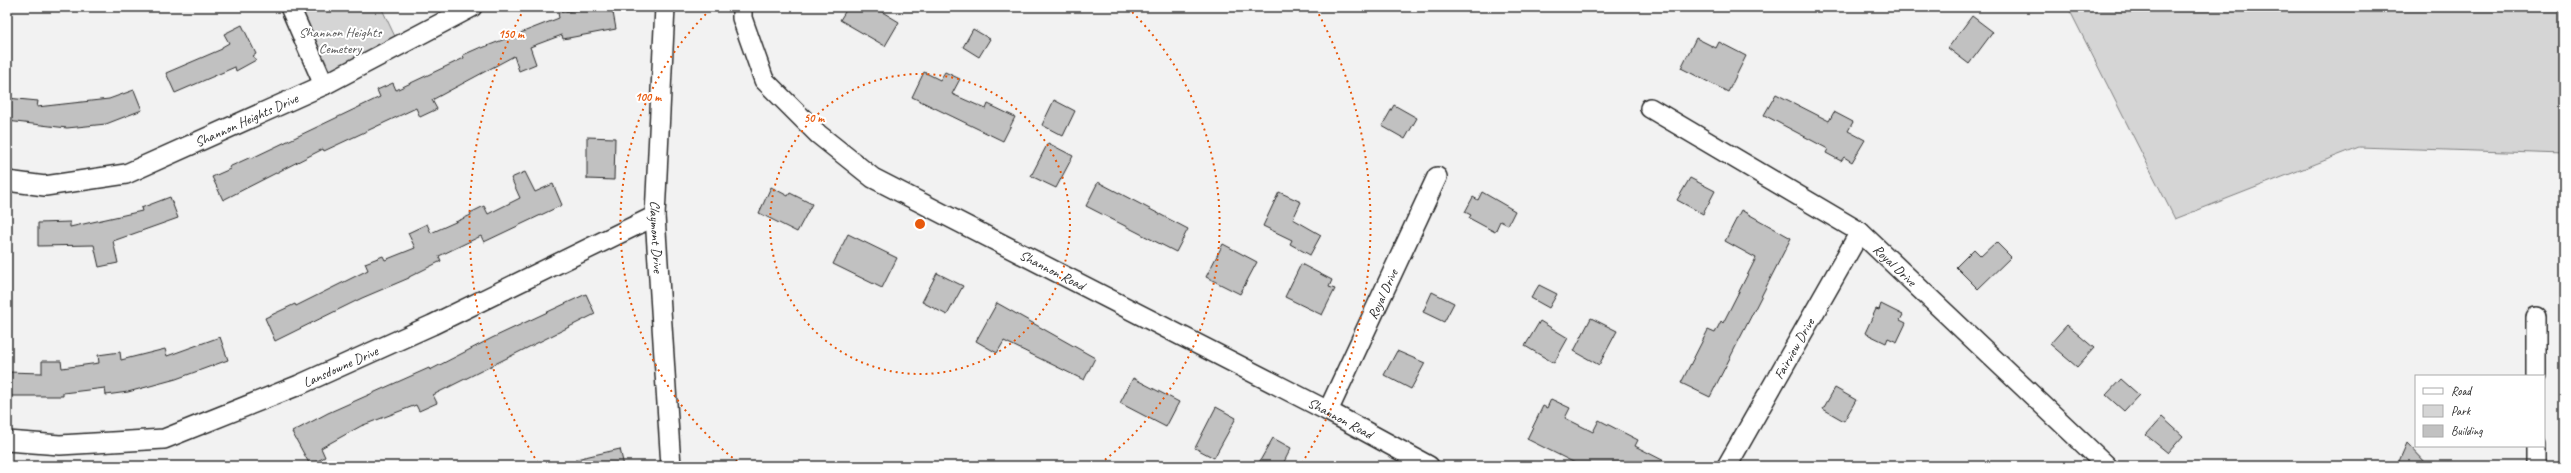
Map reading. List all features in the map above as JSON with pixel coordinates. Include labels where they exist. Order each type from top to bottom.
[{"type":"street","points":[[290,7],[324,85]]},
{"type":"street","name":"Shannon Heights Drive","points":[[7,181],[45,186],[126,174],[324,85],[472,7]]},
{"type":"street","name":"Claymont Drive","points":[[665,7],[655,216],[671,466]]},
{"type":"street","name":"Shannon Road","points":[[742,7],[742,18],[764,80],[818,134],[873,178],[1328,411],[1429,466]]},
{"type":"street","name":"Royal Drive","points":[[1650,108],[1860,232],[2107,466]]},
{"type":"street","name":"Royal Drive","points":[[1328,411],[1437,177]]},
{"type":"street","name":"Lansdowne Drive","points":[[7,441],[60,445],[164,439],[299,385],[432,325],[655,216]]},
{"type":"street","name":"Fairview Drive","points":[[1727,466],[1860,232]]},
{"type":"street","points":[[2536,317],[2536,375]]},
{"type":"street","points":[[2536,447],[2536,466]]},
{"type":"green space","name":"Shannon Heights Cemetery","points":[[290,7],[381,7],[399,45],[324,85]]},
{"type":"green space","points":[[2068,7],[2564,7],[2564,154],[2359,147],[2175,219]]},
{"type":"building","points":[[594,7],[612,7],[616,29],[563,39],[562,35],[530,47],[536,64],[519,71],[514,56],[432,100],[437,109],[420,117],[416,108],[324,151],[323,149],[223,200],[212,177],[230,169],[229,167],[251,157],[252,158],[380,97],[377,90],[393,83],[396,90],[464,58],[463,55],[481,47],[482,48],[559,18],[558,13]]},
{"type":"building","points":[[848,7],[874,7],[899,22],[885,46],[840,20]]},
{"type":"building","points":[[1972,16],[1993,32],[1969,64],[1948,48]]},
{"type":"building","points":[[242,25],[256,54],[253,56],[256,60],[236,71],[235,67],[175,93],[166,73],[222,49],[222,47],[229,43],[224,34]]},
{"type":"building","points":[[973,29],[990,39],[979,57],[963,47]]},
{"type":"building","points":[[1696,38],[1716,48],[1719,42],[1746,56],[1728,92],[1681,68]]},
{"type":"building","points":[[924,72],[940,80],[945,72],[960,79],[952,94],[986,109],[988,104],[1015,117],[1003,141],[912,97]]},
{"type":"building","points":[[134,90],[142,110],[106,124],[67,128],[7,121],[7,98],[38,101],[37,107],[109,99]]},
{"type":"building","points":[[1776,94],[1829,121],[1834,112],[1853,122],[1848,131],[1865,140],[1852,162],[1844,157],[1841,161],[1826,153],[1828,149],[1764,115]]},
{"type":"building","points":[[1054,100],[1075,111],[1063,136],[1042,125]]},
{"type":"building","points":[[1394,105],[1417,118],[1405,139],[1382,126]]},
{"type":"building","points":[[587,137],[615,138],[614,180],[587,179]]},
{"type":"building","points":[[1048,143],[1073,156],[1056,188],[1031,176]]},
{"type":"building","points":[[525,172],[535,192],[553,184],[562,205],[484,242],[481,236],[439,256],[441,261],[409,278],[362,298],[275,341],[265,318],[295,304],[296,306],[368,270],[365,263],[383,256],[385,260],[415,248],[408,233],[427,224],[431,233],[471,215],[470,213],[484,206],[488,214],[520,198],[511,178]]},
{"type":"building","points":[[1690,178],[1715,191],[1703,214],[1677,200]]},
{"type":"building","points":[[1098,182],[1188,229],[1176,252],[1086,206]]},
{"type":"building","points":[[771,187],[788,196],[790,193],[812,204],[797,232],[759,213]]},
{"type":"building","points":[[1279,192],[1301,202],[1293,219],[1321,235],[1310,255],[1290,244],[1292,240],[1263,226]]},
{"type":"building","points":[[1482,192],[1515,211],[1508,225],[1500,221],[1495,232],[1469,218],[1471,215],[1465,212],[1473,197],[1478,200]]},
{"type":"building","points":[[170,197],[178,218],[113,241],[118,263],[99,267],[94,245],[38,246],[38,223],[70,222],[70,227],[142,211],[141,208]]},
{"type":"building","points":[[1741,210],[1791,238],[1710,397],[1681,383],[1708,330],[1715,333],[1721,321],[1723,323],[1756,258],[1725,241]]},
{"type":"building","points":[[848,234],[897,258],[882,288],[833,264]]},
{"type":"building","points":[[1996,242],[2011,257],[1978,289],[1956,267],[1974,249],[1981,256]]},
{"type":"building","points":[[1223,244],[1257,262],[1240,294],[1206,277]]},
{"type":"building","points":[[1301,264],[1332,280],[1329,287],[1335,289],[1322,315],[1285,297]]},
{"type":"building","points":[[937,273],[963,286],[947,315],[922,302]]},
{"type":"building","points":[[1539,285],[1557,294],[1549,308],[1531,298]]},
{"type":"building","points":[[1432,292],[1454,303],[1444,322],[1423,312]]},
{"type":"building","points":[[586,294],[595,314],[433,395],[437,403],[419,411],[416,405],[361,426],[321,448],[325,457],[310,465],[292,432],[328,413],[429,368],[430,370],[492,338]]},
{"type":"building","points":[[997,303],[1095,358],[1084,380],[1004,341],[997,353],[976,341]]},
{"type":"building","points":[[1881,304],[1903,315],[1900,320],[1906,323],[1897,342],[1888,338],[1886,343],[1865,333],[1876,309],[1879,310]]},
{"type":"building","points":[[1591,318],[1617,331],[1599,365],[1574,351]]},
{"type":"building","points":[[1540,321],[1568,338],[1554,363],[1525,346]]},
{"type":"building","points":[[2067,325],[2094,348],[2077,367],[2050,344]]},
{"type":"building","points":[[220,337],[228,360],[176,379],[128,392],[106,395],[105,388],[63,393],[63,396],[7,396],[7,372],[42,373],[42,361],[61,361],[62,368],[99,363],[98,355],[120,352],[121,360],[165,349],[167,356]]},
{"type":"building","points":[[1397,351],[1425,363],[1411,389],[1384,375]]},
{"type":"building","points":[[1133,378],[1179,402],[1166,427],[1120,403]]},
{"type":"building","points":[[2121,379],[2139,395],[2124,411],[2106,395]]},
{"type":"building","points":[[1835,388],[1856,400],[1844,421],[1823,409]]},
{"type":"building","points":[[1551,399],[1570,408],[1565,418],[1593,432],[1599,420],[1638,440],[1635,446],[1674,466],[1581,466],[1527,439],[1543,406],[1547,408]]},
{"type":"building","points":[[1216,407],[1236,418],[1214,458],[1195,448]]},
{"type":"building","points":[[2162,417],[2183,436],[2168,453],[2146,435]]},
{"type":"building","points":[[1273,438],[1291,448],[1282,466],[1257,466]]},
{"type":"building","points":[[2407,443],[2429,466],[2397,466]]},
{"type":"building","points":[[620,449],[624,466],[577,466],[576,459]]}]
